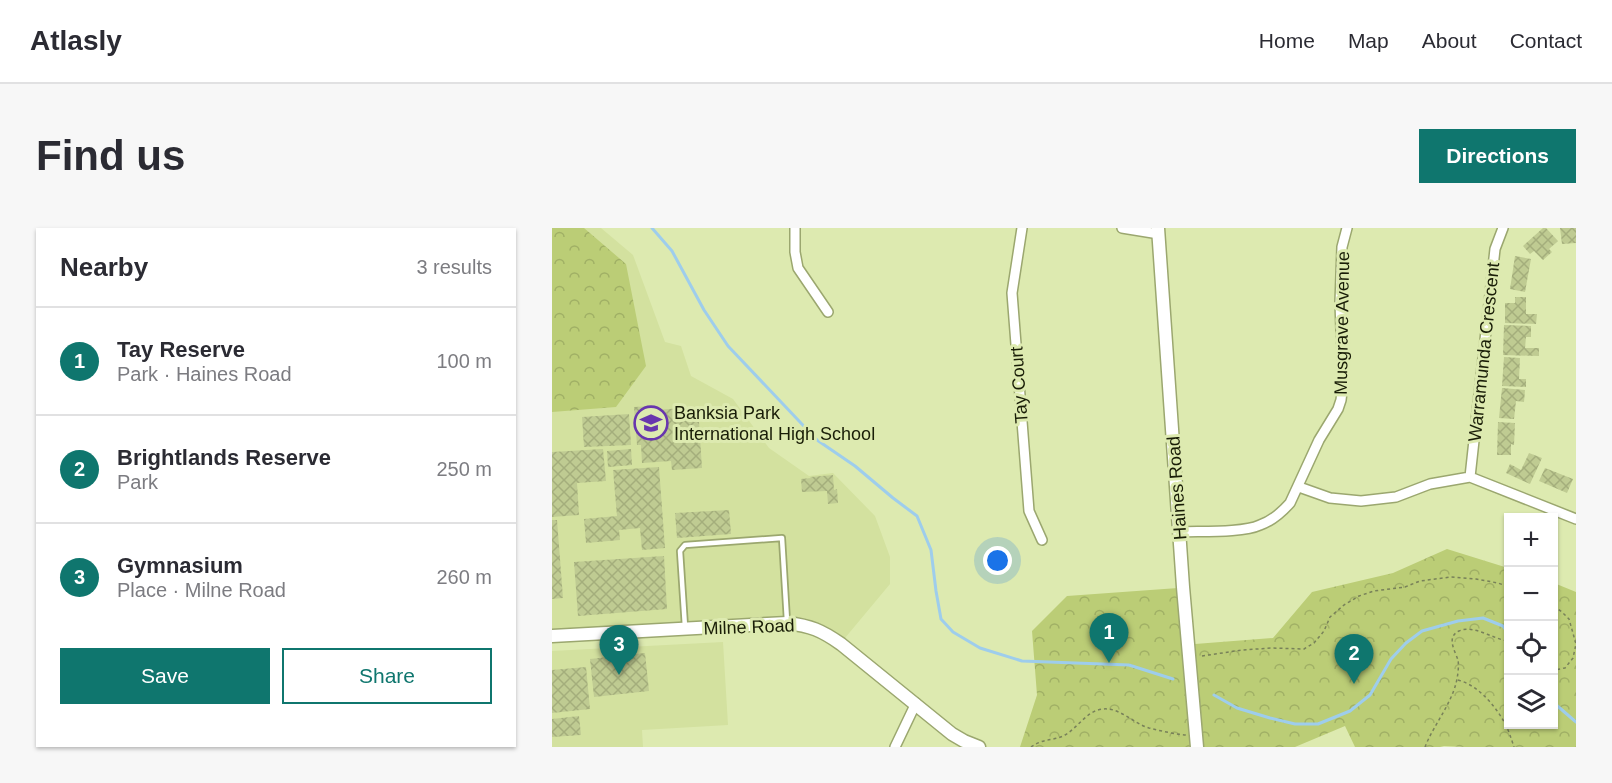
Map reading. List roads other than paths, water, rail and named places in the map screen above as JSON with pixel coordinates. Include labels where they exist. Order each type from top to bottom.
[{"type":"main road","name":"Haines Road","points":[[1159,231],[1196,742]]},
{"type":"main road","name":"Milne Road","points":[[552,636],[787,623],[806,626],[823,632],[841,644],[952,734],[979,747]]},
{"type":"street","points":[[795,228],[795,252],[798,267],[828,312]]},
{"type":"street","name":"Tay Court","points":[[1022,228],[1012,293],[1029,511],[1042,540]]},
{"type":"street","points":[[1122,228],[1159,231]]},
{"type":"street","name":"Musgrave Avenue","points":[[1180,532],[1246,529],[1259,526],[1284,511],[1299,487],[1319,440],[1341,400],[1343,383],[1340,303],[1342,248],[1347,228]]},
{"type":"street","name":"Warramunda Crescent","points":[[1470,477],[1495,249],[1503,228]]},
{"type":"street","points":[[1299,487],[1330,498],[1361,501],[1396,497],[1430,484],[1470,477],[1576,519]]},
{"type":"street","points":[[895,747],[916,703]]},
{"type":"lane","points":[[685,629],[680,551],[685,545],[782,538],[787,623]]},
{"type":"waterway","points":[[652,228],[672,251],[704,310],[728,346],[817,440],[855,466],[917,516],[931,550],[941,619],[953,632],[980,648],[1022,661],[1129,665],[1173,679]]},
{"type":"waterway","points":[[1214,695],[1237,708],[1270,718],[1295,724],[1318,724],[1350,711],[1370,695],[1391,659],[1406,643],[1422,631],[1458,621],[1483,618],[1504,628]]},
{"type":"waterway","points":[[1558,706],[1576,722]]},
{"type":"place","name":"Banksia Park International High School","points":[[651,423]]},
{"type":"place","name":"Tay Reserve","points":[[1109,663]]},
{"type":"place","name":"Gymnasium","points":[[619,675]]},
{"type":"place","name":"Brightlands Reserve","points":[[1354,684]]}]
